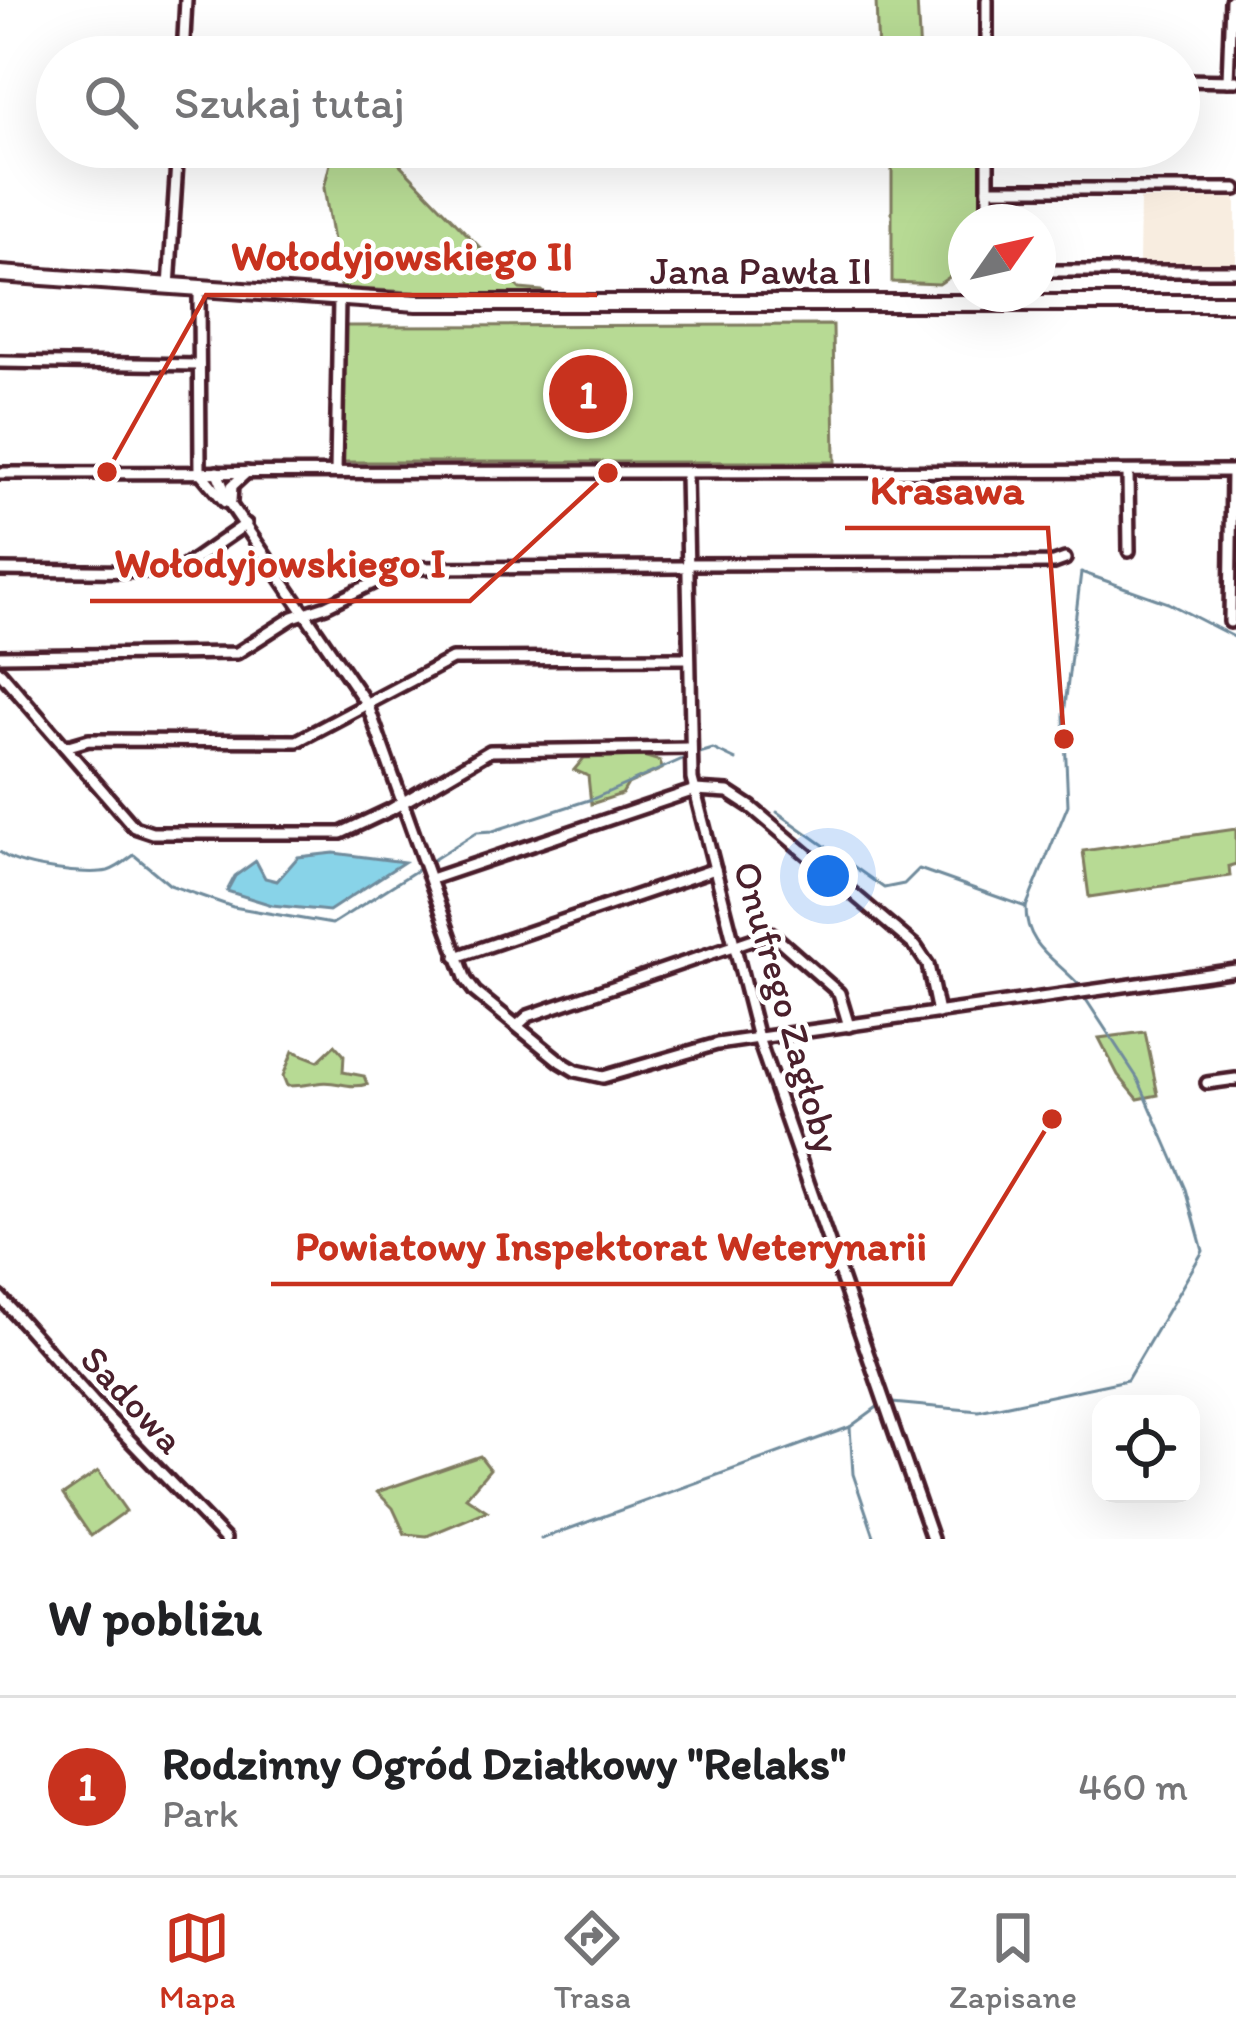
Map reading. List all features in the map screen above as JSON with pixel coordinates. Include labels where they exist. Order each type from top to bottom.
[{"type":"main road","name":"Jana Pawła II","points":[[0,274],[339,299],[517,304],[948,299]]},
{"type":"main road","name":"Jana Pawła II","points":[[1056,300],[1236,303]]},
{"type":"street","points":[[184,36],[186,0]]},
{"type":"street","points":[[987,0],[987,36]]},
{"type":"street","points":[[1200,80],[1232,81],[1231,0]]},
{"type":"street","points":[[169,287],[177,168]]},
{"type":"street","points":[[988,168],[988,204]]},
{"type":"street","points":[[988,189],[1236,189]]},
{"type":"street","points":[[1056,271],[1236,272]]},
{"type":"street","points":[[199,290],[200,472],[246,524],[368,706],[456,956],[475,992],[561,1062],[595,1077],[616,1075],[698,1048],[1236,970]]},
{"type":"street","points":[[336,472],[339,299]]},
{"type":"street","points":[[0,362],[199,365]]},
{"type":"street","points":[[0,473],[1234,471],[1230,622]]},
{"type":"street","points":[[217,472],[235,511]]},
{"type":"street","points":[[235,511],[230,491],[247,472]]},
{"type":"street","points":[[1128,472],[1129,551]]},
{"type":"street","name":"Onufrego Zagłoby","points":[[686,473],[695,790],[758,1038],[932,1539]]},
{"type":"street","points":[[0,570],[178,570],[246,524]]},
{"type":"street","points":[[0,656],[223,656],[249,647],[305,612],[404,568],[1054,563],[1065,559]]},
{"type":"street","points":[[65,747],[89,740],[289,742],[368,706],[452,659],[689,658]]},
{"type":"street","points":[[0,672],[134,827],[152,833],[341,833],[490,751],[691,753]]},
{"type":"street","points":[[431,879],[695,790],[728,792],[916,947],[928,965],[938,1013]]},
{"type":"street","points":[[456,956],[715,869]]},
{"type":"street","points":[[518,1025],[528,1016],[775,934],[839,994],[850,1026]]},
{"type":"street","points":[[1207,1083],[1236,1079]]},
{"type":"street","name":"Sadowa","points":[[0,1297],[225,1539]]},
{"type":"shaded area","points":[[1236,198],[1236,264],[1139,266],[1140,199]]},
{"type":"green space","points":[[876,0],[917,0],[919,36],[877,36]]},
{"type":"green space","points":[[329,168],[403,168],[520,289],[542,291],[552,300],[341,288],[324,188]]},
{"type":"green space","points":[[892,168],[983,168],[983,204],[948,204],[948,278],[939,284],[892,282]]},
{"type":"green space","points":[[833,325],[835,462],[341,462],[343,326]]},
{"type":"green space","points":[[643,756],[660,761],[662,769],[628,784],[622,794],[591,804],[588,776],[574,770],[584,758]]},
{"type":"green space","points":[[1236,829],[1236,864],[1229,866],[1230,876],[1089,897],[1083,851]]},
{"type":"green space","points":[[1145,1032],[1158,1095],[1138,1099],[1118,1075],[1099,1038]]},
{"type":"green space","points":[[335,1045],[344,1055],[343,1072],[364,1076],[367,1084],[287,1086],[283,1076],[293,1051],[318,1061]]},
{"type":"green space","points":[[480,1456],[490,1469],[466,1497],[487,1511],[427,1536],[405,1534],[393,1508],[377,1492]]},
{"type":"green space","points":[[98,1471],[126,1511],[91,1536],[63,1495]]},
{"type":"water","points":[[334,853],[404,862],[329,911],[272,905],[227,891],[235,876],[256,861],[265,878],[277,881],[298,857]]},
{"type":"waterway","points":[[777,812],[884,888],[904,884],[919,869],[1026,907],[1068,805],[1064,715],[1081,572],[1168,603],[1236,638]]},
{"type":"waterway","points":[[696,754],[713,749],[736,760]]},
{"type":"waterway","points":[[0,852],[35,866],[84,872],[108,871],[134,855],[170,885],[233,907],[332,924],[477,832],[595,798],[687,757]]},
{"type":"waterway","points":[[1026,907],[1037,942],[1080,986]]},
{"type":"waterway","points":[[892,1403],[979,1411],[1127,1380],[1203,1251],[1186,1189],[1138,1079],[1085,998]]},
{"type":"waterway","points":[[875,1539],[853,1474],[850,1427],[880,1405]]},
{"type":"waterway","points":[[541,1539],[850,1427]]},
{"type":"place","name":"Rodzinny Ogród Działkowy \"Relaks\"","points":[[588,394]]},
{"type":"place","name":"Wołodyjowskiego II","points":[[107,472]]},
{"type":"place","name":"Wołodyjowskiego I","points":[[608,473]]},
{"type":"place","name":"Krasawa","points":[[1064,739]]},
{"type":"place","name":"Powiatowy Inspektorat Weterynarii","points":[[1052,1119]]}]
